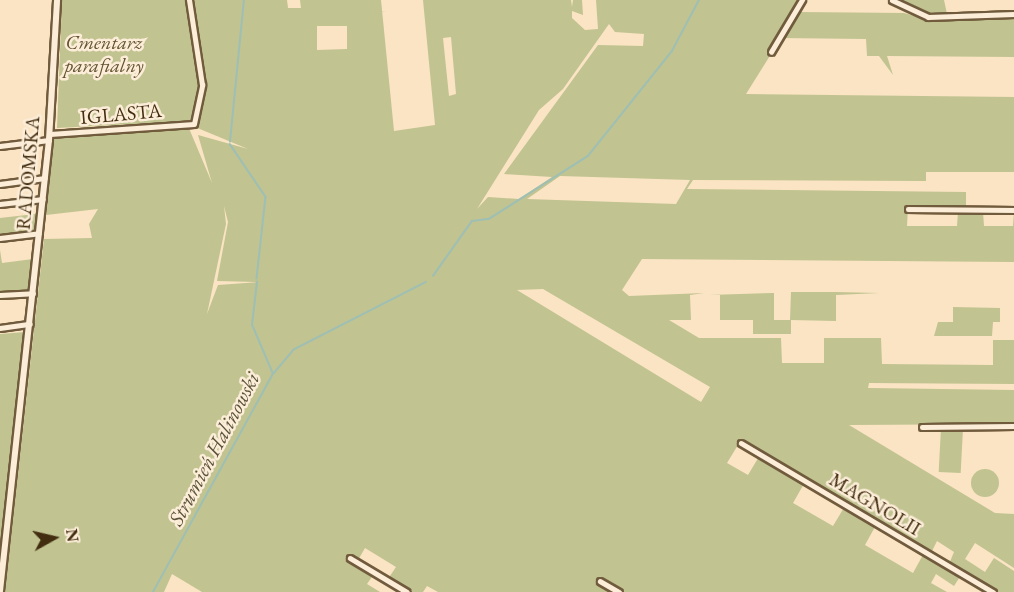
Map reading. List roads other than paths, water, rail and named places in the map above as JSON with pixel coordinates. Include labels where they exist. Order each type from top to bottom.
[{"type":"street","name":"RADOMSKA","points":[[0,591],[49,137],[57,0]]},
{"type":"street","name":"IGLASTA","points":[[0,146],[49,137],[194,124],[202,85],[189,0]]},
{"type":"street","points":[[771,52],[802,0]]},
{"type":"street","points":[[892,0],[928,17],[1014,14]]},
{"type":"street","points":[[0,184],[45,178]]},
{"type":"street","points":[[0,204],[43,199]]},
{"type":"street","points":[[908,209],[1014,210]]},
{"type":"street","points":[[0,238],[39,233]]},
{"type":"street","points":[[0,295],[33,293]]},
{"type":"street","points":[[0,328],[30,324]]},
{"type":"street","points":[[922,427],[1014,426]]},
{"type":"street","name":"MAGNOLII","points":[[741,442],[993,592]]},
{"type":"street","points":[[350,558],[407,592]]},
{"type":"street","points":[[600,581],[619,592]]},
{"type":"waterway","name":"Strumień Halinowski","points":[[230,142],[244,0]]},
{"type":"waterway","points":[[433,276],[472,221],[489,219],[588,156],[672,51],[699,0]]},
{"type":"waterway","name":"Strumień Halinowski","points":[[230,144],[266,197],[257,279]]},
{"type":"waterway","name":"Strumień Halinowski","points":[[153,592],[273,374],[252,325],[257,282]]},
{"type":"waterway","points":[[274,373],[293,350],[426,282]]},
{"type":"park label","name":"Cmentarz parafialny","points":[[104,54]]}]
